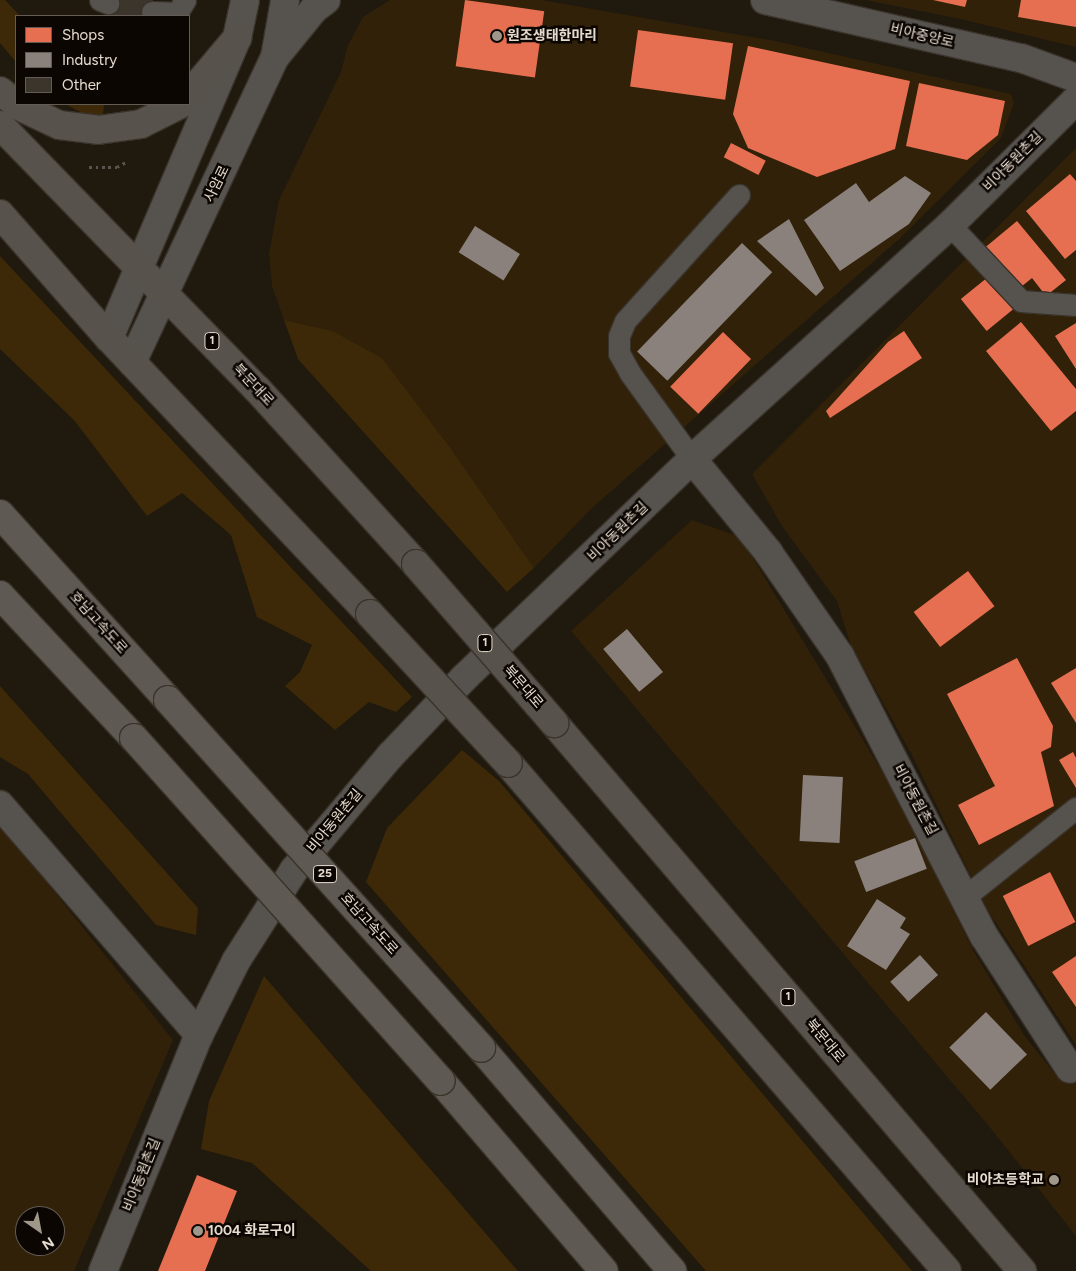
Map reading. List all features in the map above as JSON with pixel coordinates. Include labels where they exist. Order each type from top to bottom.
[{"type":"highway","name":"호남고속도로","points":[[0,514],[482,1048],[672,1271]]},
{"type":"highway","points":[[0,595],[134,738],[441,1081],[604,1271]]},
{"type":"main road","points":[[190,94],[237,38]]},
{"type":"main road","points":[[0,91],[15,103]]},
{"type":"main road","points":[[18,105],[59,124],[98,130],[141,124],[180,105]]},
{"type":"main road","name":"북문대로","points":[[0,125],[164,292],[416,564],[1022,1271]]},
{"type":"main road","points":[[0,214],[109,338],[508,763],[947,1271]]},
{"type":"street","points":[[109,338],[237,38],[245,0]]},
{"type":"street","name":"사암로","points":[[132,362],[224,170],[275,57],[285,0]]},
{"type":"street","points":[[275,57],[314,9],[326,0]]},
{"type":"street","name":"비아중앙로","points":[[765,0],[1021,58],[1076,78]]},
{"type":"street","name":"비아동원촌길","points":[[103,1271],[199,1035],[236,961],[294,870],[391,755],[464,678],[692,459],[950,224],[1076,100]]},
{"type":"street","name":"비아동원촌길","points":[[692,459],[768,552],[840,656],[966,896],[984,936],[1070,1069]]},
{"type":"street","points":[[0,805],[199,1035]]},
{"type":"lane","points":[[152,12],[177,13],[185,0]]},
{"type":"lane","points":[[692,459],[630,373],[619,353],[619,336],[625,321],[739,195]]},
{"type":"lane","points":[[950,224],[1021,301],[1075,307]]},
{"type":"lane","points":[[966,896],[1076,808]]},
{"type":"shaded area","points":[[0,0],[5,0],[19,15],[15,15],[15,61],[0,43]]},
{"type":"shaded area","points":[[390,0],[541,0],[770,40],[1011,94],[1014,103],[1001,138],[898,240],[592,508],[534,568],[449,446],[382,358],[333,331],[284,320],[272,286],[269,254],[279,200],[341,72],[348,45],[363,17]]},
{"type":"shaded area","points":[[865,0],[1076,0],[1076,47],[961,19]]},
{"type":"shaded area","points":[[67,105],[104,105],[103,115],[86,115]]},
{"type":"shaded area","points":[[1076,148],[1076,1045],[987,909],[913,757],[850,643],[837,601],[782,526],[752,474]]},
{"type":"shaded area","points":[[0,256],[412,697],[396,712],[369,702],[335,730],[285,686],[300,672],[312,645],[257,617],[231,535],[182,493],[147,516],[74,420],[0,349]]},
{"type":"shaded area","points":[[284,320],[333,331],[382,358],[449,446],[534,568],[507,592],[298,359]]},
{"type":"shaded area","points":[[692,520],[740,537],[897,796],[974,952],[1024,1035],[1057,1077],[1076,1065],[1076,1236],[988,1125],[571,631]]},
{"type":"shaded area","points":[[0,686],[198,908],[196,935],[156,925],[28,774],[0,757]]},
{"type":"shaded area","points":[[462,750],[499,781],[912,1271],[706,1271],[366,882],[387,828]]},
{"type":"shaded area","points":[[0,824],[173,1040],[74,1271],[0,1271]]},
{"type":"shaded area","points":[[264,976],[518,1271],[371,1271],[252,1163],[201,1149],[209,1101]]},
{"type":"building: Shops","points":[[465,0],[544,11],[535,77],[456,66]]},
{"type":"building: Shops","points":[[933,0],[967,0],[965,7]]},
{"type":"building: Shops","points":[[1021,0],[1076,0],[1076,27],[1018,17]]},
{"type":"building: Shops","points":[[638,30],[733,43],[725,100],[630,86]]},
{"type":"building: Shops","points":[[748,46],[910,81],[895,149],[817,177],[748,148],[733,114]]},
{"type":"building: Shops","points":[[919,83],[1005,101],[998,135],[967,160],[906,146]]},
{"type":"building: Shops","points":[[731,143],[766,161],[758,175],[724,157]]},
{"type":"building: Shops","points":[[1070,174],[1076,181],[1076,250],[1065,259],[1026,211]]},
{"type":"building: Shops","points":[[1017,221],[1066,280],[1046,296],[1032,278],[1016,291],[982,250]]},
{"type":"building: Shops","points":[[988,277],[1014,309],[987,331],[961,299]]},
{"type":"building: Shops","points":[[1021,322],[1076,389],[1076,411],[1051,431],[986,351]]},
{"type":"building: Shops","points":[[1076,323],[1076,369],[1055,336]]},
{"type":"building: Shops","points":[[904,331],[922,358],[830,418],[826,411],[888,342]]},
{"type":"building: Shops","points":[[723,332],[751,359],[698,414],[670,387]]},
{"type":"building: Shops","points":[[968,571],[994,606],[940,647],[914,612]]},
{"type":"building: Shops","points":[[1017,658],[1053,726],[1051,747],[1041,752],[1054,806],[979,845],[958,805],[995,786],[947,694]]},
{"type":"building: Shops","points":[[1076,668],[1076,723],[1051,683]]},
{"type":"building: Shops","points":[[1073,752],[1076,758],[1076,788],[1059,760]]},
{"type":"building: Shops","points":[[1050,872],[1075,922],[1028,946],[1003,896]]},
{"type":"building: Shops","points":[[1076,956],[1076,1007],[1052,972]]},
{"type":"building: Shops","name":"1004 화로구이","points":[[197,1175],[237,1191],[205,1271],[158,1271]]},
{"type":"building: Industry","points":[[905,176],[931,193],[909,224],[840,271],[804,220],[856,183],[869,202]]},
{"type":"building: Industry","points":[[789,219],[824,288],[816,296],[757,241]]},
{"type":"building: Industry","points":[[475,226],[520,254],[504,280],[459,252]]},
{"type":"building: Industry","points":[[742,243],[772,272],[667,381],[637,352]]},
{"type":"building: Industry","points":[[627,629],[663,672],[639,692],[603,649]]},
{"type":"building: Industry","points":[[803,775],[843,777],[839,843],[800,841]]},
{"type":"building: Industry","points":[[915,838],[927,869],[866,892],[854,861]]},
{"type":"building: Industry","points":[[877,899],[906,918],[900,928],[910,934],[886,970],[847,946]]},
{"type":"building: Industry","points":[[920,955],[938,975],[908,1002],[890,982]]},
{"type":"building: Industry","points":[[986,1012],[1027,1054],[990,1090],[949,1047]]},
{"type":"building: Other","points":[[108,0],[153,0],[153,15],[108,15]]},
{"type":"place","name":"원조생태한마리","points":[[497,36]]},
{"type":"place","name":"비아초등학교","points":[[1054,1180]]},
{"type":"place","name":"1004 화로구이","points":[[198,1231]]}]
